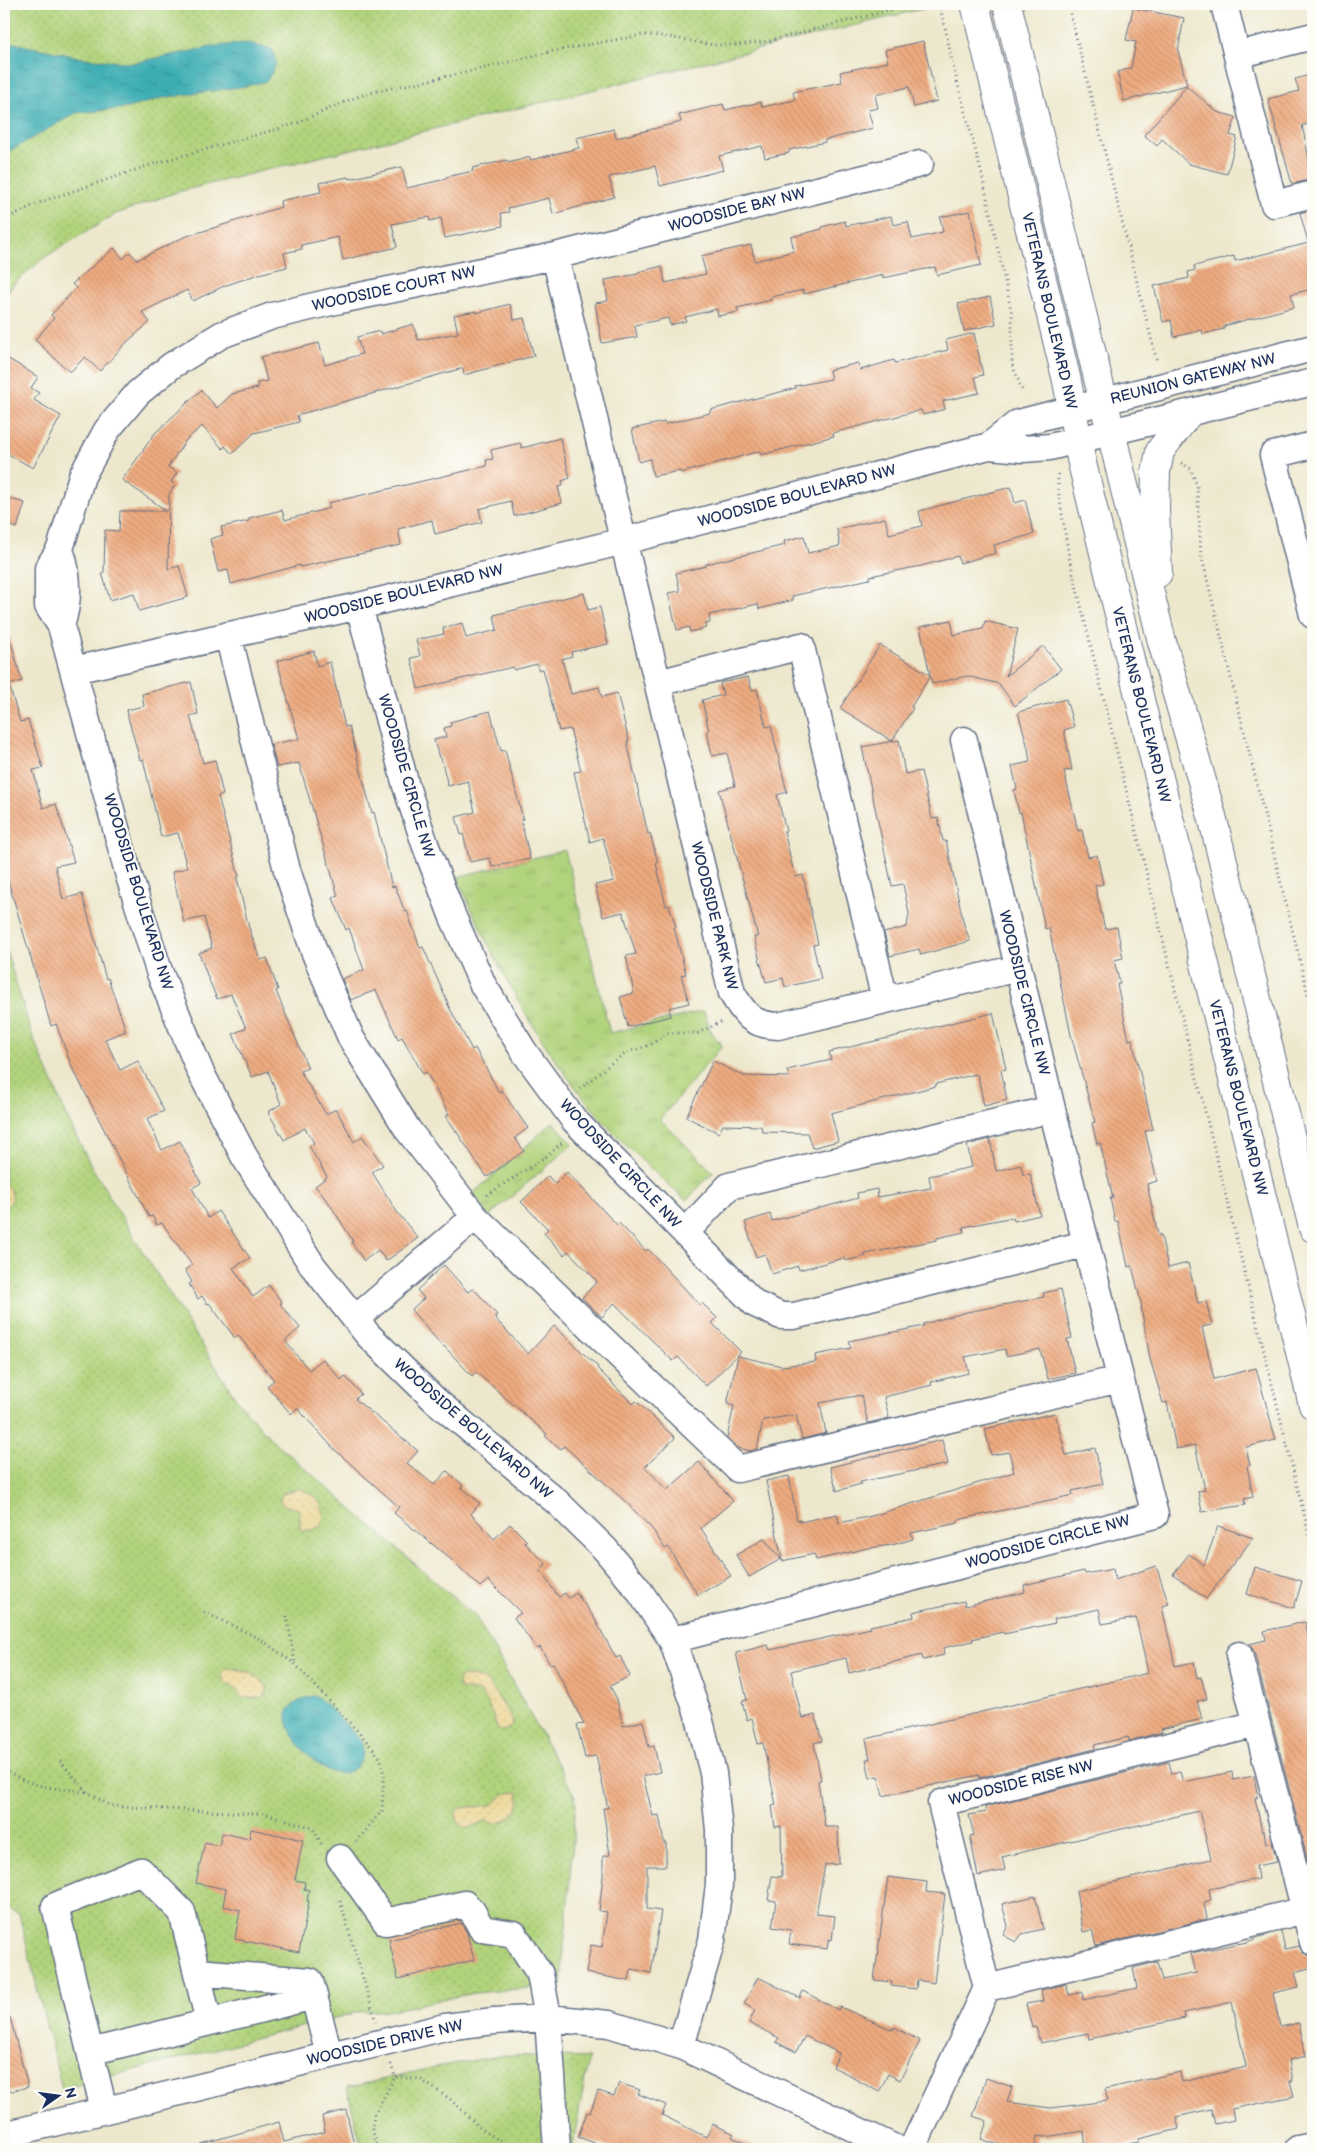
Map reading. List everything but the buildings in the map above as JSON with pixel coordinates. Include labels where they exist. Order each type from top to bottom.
[{"type":"main road","name":"VETERANS BOULEVARD NW","points":[[975,4],[1065,372],[1078,441],[1313,1405]]},
{"type":"main road","name":"VETERANS BOULEVARD NW","points":[[1007,4],[1162,642],[1212,816],[1313,1228]]},
{"type":"main road","points":[[1162,642],[1155,510],[1156,472],[1160,452],[1188,414]]},
{"type":"street","points":[[1224,4],[1274,204],[1313,194]]},
{"type":"street","points":[[1237,55],[1313,36]]},
{"type":"street","name":"WOODSIDE BAY NW","points":[[555,256],[920,164]]},
{"type":"street","points":[[555,256],[624,541]]},
{"type":"street","name":"WOODSIDE COURT NW","points":[[74,670],[61,626],[68,605],[67,569],[60,549],[82,476],[107,430],[138,393],[170,366],[221,336],[272,316],[330,302],[555,256]]},
{"type":"street","name":"REUNION GATEWAY NW","points":[[1072,409],[1313,348]]},
{"type":"street","points":[[1078,441],[1313,382]]},
{"type":"street","name":"WOODSIDE BOULEVARD NW","points":[[989,446],[1018,423],[1072,409]]},
{"type":"street","name":"WOODSIDE BOULEVARD NW","points":[[681,2046],[712,1940],[718,1885],[718,1830],[713,1773],[699,1717],[672,1640],[638,1589],[605,1549],[557,1502],[436,1401],[368,1335],[312,1265],[244,1156],[200,1071],[159,971],[129,876],[74,670],[359,606],[624,541],[989,446],[1022,449],[1050,447],[1078,441]]},
{"type":"street","points":[[1313,445],[1273,455],[1313,615]]},
{"type":"street","name":"WOODSIDE PARK NW","points":[[624,541],[732,993],[752,1020],[766,1025],[778,1026],[1018,968]]},
{"type":"street","name":"WOODSIDE CIRCLE NW","points":[[359,606],[406,786],[425,844],[452,915],[483,984],[525,1053],[581,1126],[755,1304],[781,1316],[794,1316],[1086,1244]]},
{"type":"street","points":[[228,636],[286,870],[314,951],[351,1038],[408,1130],[472,1213],[738,1469],[1120,1379]]},
{"type":"street","points":[[658,683],[801,646],[886,1000]]},
{"type":"street","name":"WOODSIDE CIRCLE NW","points":[[672,1640],[1155,1515],[1052,1109],[964,740]]},
{"type":"street","points":[[685,1233],[729,1186],[1052,1109]]},
{"type":"street","points":[[355,1319],[472,1213]]},
{"type":"street","points":[[1239,1655],[1313,1942]]},
{"type":"street","name":"WOODSIDE RISE NW","points":[[987,1988],[941,1803],[1257,1724]]},
{"type":"street","points":[[340,1858],[386,1922],[465,1904],[472,1911],[482,1929],[514,1934],[540,1974],[548,2018],[557,2149]]},
{"type":"street","points":[[104,2110],[55,1906],[141,1871],[182,1912],[209,2022]]},
{"type":"street","points":[[912,2149],[987,1988],[1305,1910]]},
{"type":"street","points":[[197,1972],[310,1981],[329,2055]]},
{"type":"street","points":[[90,2052],[314,1996]]},
{"type":"street","name":"WOODSIDE DRIVE NW","points":[[4,2135],[445,2027],[494,2021],[548,2018],[609,2024],[681,2046],[897,2149]]},
{"type":"street","points":[[1298,2149],[1313,2146]]},
{"type":"path","points":[[4,220],[38,203],[153,164],[274,131],[295,124],[351,99],[373,92],[468,72],[553,51],[642,36],[663,36],[713,45],[769,41],[894,9],[897,4]]},
{"type":"path","points":[[939,4],[982,176],[1012,314],[1012,364],[1023,392]]},
{"type":"path","points":[[1068,4],[1157,362]]},
{"type":"path","points":[[1175,460],[1190,469],[1197,486],[1201,554],[1313,1015]]},
{"type":"path","points":[[1058,465],[1058,490],[1069,557],[1313,1551]]},
{"type":"path","points":[[563,1104],[614,1061],[628,1052],[650,1045],[667,1033],[698,1034],[743,1010]]},
{"type":"path","points":[[472,1213],[510,1178],[547,1156],[581,1126]]},
{"type":"path","points":[[60,1761],[87,1792],[112,1806],[266,1814],[313,1828],[325,1852],[330,1870],[382,1812],[384,1776],[381,1759],[295,1664],[260,1639],[204,1612]]},
{"type":"path","points":[[287,1616],[295,1664]]},
{"type":"path","points":[[4,1769],[18,1780],[40,1786],[87,1792]]},
{"type":"path","points":[[339,1898],[377,2022]]},
{"type":"path","points":[[378,2149],[372,2129],[374,2115],[395,2077],[391,2064]]},
{"type":"path","points":[[395,2077],[420,2079],[450,2099],[481,2129],[507,2145],[520,2149]]},
{"type":"green space","points":[[4,4],[925,4],[926,8],[177,192],[116,214],[45,257],[14,284],[4,296]]},
{"type":"green space","points":[[565,850],[610,1033],[704,1011],[711,1032],[722,1046],[660,1119],[713,1172],[686,1201],[617,1136],[591,1107],[546,1046],[526,1014],[489,946],[457,877]]},
{"type":"green space","points":[[4,943],[31,1032],[69,1121],[89,1162],[136,1241],[239,1403],[270,1438],[476,1617],[560,1768],[575,1797],[576,1804],[561,1985],[474,1993],[387,2011],[362,2011],[62,2089],[19,1914],[4,1906]]},
{"type":"green space","points":[[553,1122],[573,1144],[489,1216],[471,1195]]},
{"type":"green space","points":[[505,2055],[589,2058],[572,2149],[362,2149],[347,2088],[435,2067]]},
{"type":"sand","points":[[4,1183],[10,1190],[12,1199],[4,1208]]},
{"type":"sand","points":[[299,1489],[315,1498],[322,1508],[324,1514],[321,1526],[315,1529],[302,1531],[298,1509],[284,1505],[280,1501],[284,1493]]},
{"type":"sand","points":[[232,1668],[251,1673],[266,1685],[267,1693],[259,1698],[242,1698],[236,1689],[224,1682],[222,1674],[225,1669]]},
{"type":"sand","points":[[463,1676],[477,1677],[491,1686],[511,1717],[513,1723],[509,1729],[505,1731],[498,1730],[488,1703],[480,1692],[461,1689],[458,1684],[459,1679]]},
{"type":"sand","points":[[518,1793],[519,1805],[514,1814],[504,1821],[494,1824],[486,1820],[471,1827],[459,1824],[456,1813],[460,1808],[493,1805],[504,1794]]},
{"type":"water","points":[[4,41],[83,58],[132,63],[217,46],[249,43],[273,50],[276,64],[267,81],[246,86],[162,98],[127,108],[76,113],[4,154]]},
{"type":"water","points":[[313,1696],[318,1697],[362,1744],[363,1753],[360,1761],[357,1766],[347,1772],[336,1773],[314,1760],[295,1739],[290,1728],[287,1714],[291,1707],[299,1701]]}]
